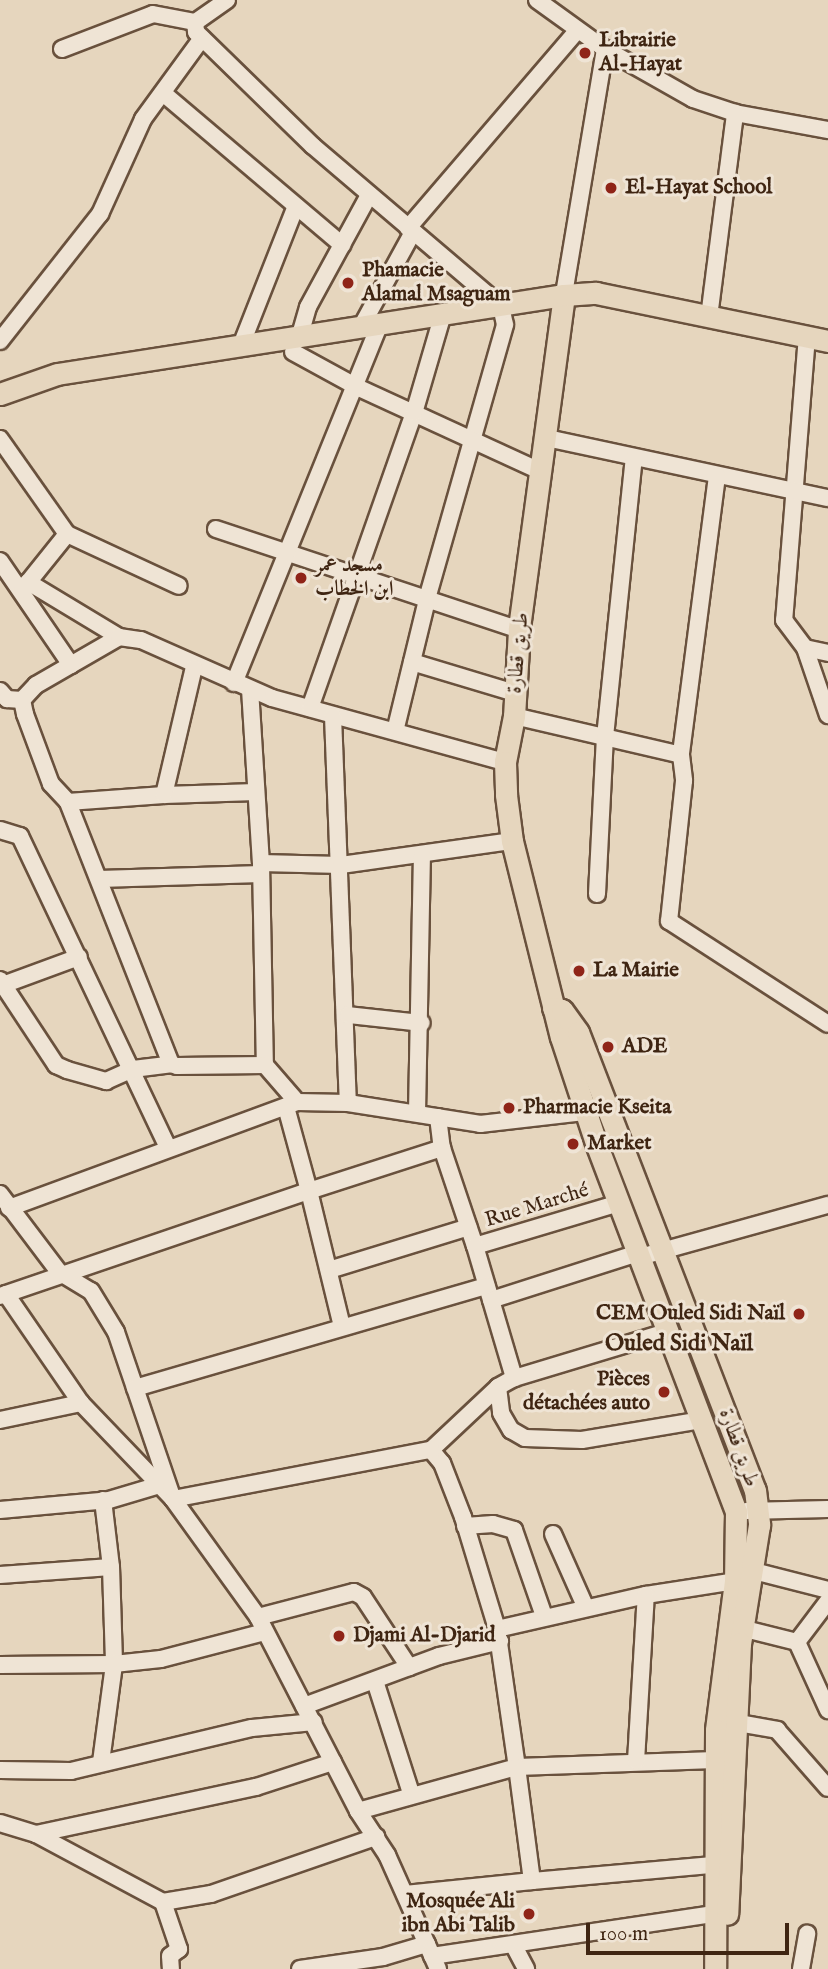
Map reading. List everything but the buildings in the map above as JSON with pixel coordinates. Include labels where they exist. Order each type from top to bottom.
[{"type":"main road","points":[[0,394],[57,374],[242,343],[296,343],[370,325],[564,295],[596,293],[814,342],[828,354]]},
{"type":"main road","points":[[564,295],[593,306],[814,342]]},
{"type":"main road","name":"طريق قطارة","points":[[564,295],[547,438],[519,630],[514,716],[505,762],[512,841],[552,1008],[586,1112],[702,1420],[747,1511]]},
{"type":"main road","name":"طريق قطارة","points":[[552,1008],[562,1010],[578,1032],[755,1490],[747,1511],[725,1728],[729,1969]]},
{"type":"main road","name":"طريق قطارة","points":[[715,1969],[715,1760],[725,1728]]},
{"type":"street","points":[[62,49],[153,14],[195,22],[227,0]]},
{"type":"street","points":[[537,0],[605,49],[692,99],[735,113],[828,130]]},
{"type":"street","points":[[195,22],[194,28],[202,38],[369,195],[501,306],[505,325],[471,437],[395,731]]},
{"type":"street","points":[[234,683],[285,549],[357,387],[370,325],[411,230],[577,31]]},
{"type":"street","points":[[0,341],[100,214],[143,119],[202,38]]},
{"type":"street","points":[[564,295],[605,49]]},
{"type":"street","points":[[163,93],[342,245]]},
{"type":"street","points":[[709,317],[735,113]]},
{"type":"street","points":[[369,195],[308,307],[296,343],[357,387],[471,437],[542,472]]},
{"type":"street","points":[[242,343],[296,206]]},
{"type":"street","points":[[310,708],[355,573],[414,413],[443,314]]},
{"type":"street","points":[[814,342],[792,490],[784,620],[805,648],[828,715]]},
{"type":"street","points":[[547,438],[828,498]]},
{"type":"street","points":[[0,439],[67,534],[179,586]]},
{"type":"street","points":[[597,894],[605,737],[634,457]]},
{"type":"street","points":[[718,475],[681,755],[684,781],[669,920],[828,1024]]},
{"type":"street","points":[[216,529],[428,596],[519,630]]},
{"type":"street","points":[[24,587],[67,534]]},
{"type":"street","points":[[0,561],[24,587],[71,665]]},
{"type":"street","points":[[24,587],[119,637],[141,640],[194,667],[250,689],[333,716],[505,762]]},
{"type":"street","points":[[22,700],[36,685],[119,637]]},
{"type":"street","points":[[805,648],[828,653]]},
{"type":"street","points":[[412,662],[515,693]]},
{"type":"street","points":[[164,795],[194,667]]},
{"type":"street","points":[[250,689],[261,869],[265,1065],[291,1104],[342,1326]]},
{"type":"street","points":[[0,691],[7,699],[22,700]]},
{"type":"street","points":[[22,700],[51,784],[68,802],[171,1064]]},
{"type":"street","points":[[333,716],[348,1014],[348,1103]]},
{"type":"street","points":[[514,716],[681,755]]},
{"type":"street","points":[[68,802],[256,792]]},
{"type":"street","points":[[0,830],[20,836],[133,1069],[168,1148]]},
{"type":"street","points":[[99,879],[341,865],[422,856],[512,841]]},
{"type":"street","points":[[417,1113],[422,1023],[422,856]]},
{"type":"street","points":[[79,957],[1,983],[57,1065],[106,1081],[133,1069],[171,1064],[265,1065]]},
{"type":"street","points":[[348,1014],[422,1023]]},
{"type":"street","points":[[173,1499],[116,1332],[91,1291],[59,1272],[3,1200],[168,1148],[291,1104],[348,1103],[499,1124],[586,1112]]},
{"type":"street","name":"Rue Marché","points":[[438,1117],[442,1148],[475,1246],[619,1203]]},
{"type":"street","points":[[432,1956],[376,1837],[358,1811],[258,1616],[173,1499],[156,1486],[81,1403],[3,1295],[59,1272],[442,1148]]},
{"type":"street","points":[[135,1388],[342,1326],[639,1255],[662,1252],[828,1205]]},
{"type":"street","points":[[329,1270],[469,1227]]},
{"type":"street","points":[[475,1246],[514,1378]]},
{"type":"street","points":[[173,1499],[431,1450],[498,1387],[514,1378],[670,1331]]},
{"type":"street","points":[[498,1387],[500,1413],[511,1430],[525,1438],[582,1440],[702,1420]]},
{"type":"street","points":[[0,1420],[81,1403]]},
{"type":"street","points":[[431,1450],[442,1463],[499,1635],[532,1881]]},
{"type":"street","points":[[0,1510],[103,1500],[156,1486]]},
{"type":"street","points":[[101,1762],[114,1664],[111,1567],[103,1500]]},
{"type":"street","points":[[747,1511],[828,1509]]},
{"type":"street","points":[[465,1526],[493,1524],[514,1530],[544,1616]]},
{"type":"street","points":[[553,1534],[586,1608]]},
{"type":"street","points":[[0,1575],[111,1567]]},
{"type":"street","points":[[304,1706],[544,1616],[741,1573],[828,1590]]},
{"type":"street","points":[[258,1616],[354,1592],[363,1597],[409,1667]]},
{"type":"street","points":[[636,1761],[646,1595]]},
{"type":"street","points":[[797,1642],[828,1601]]},
{"type":"street","points":[[735,1626],[797,1642]]},
{"type":"street","points":[[0,1665],[114,1664],[160,1659],[265,1632]]},
{"type":"street","points":[[797,1642],[828,1710]]},
{"type":"street","points":[[375,1681],[411,1793]]},
{"type":"street","points":[[0,1770],[71,1771],[253,1728],[314,1722]]},
{"type":"street","points":[[725,1728],[776,1730],[828,1788]]},
{"type":"street","points":[[358,1811],[411,1793],[517,1767],[715,1760]]},
{"type":"street","points":[[36,1834],[256,1787],[333,1762]]},
{"type":"street","points":[[0,1823],[36,1834],[163,1902],[211,1894],[376,1837]]},
{"type":"street","points":[[405,1894],[713,1865]]},
{"type":"street","points":[[163,1902],[179,1949],[170,1956],[171,1969]]},
{"type":"street","points":[[300,1969],[383,1957],[432,1956],[714,1914]]},
{"type":"street","points":[[801,1969],[807,1934]]},
{"type":"street","points":[[514,1945],[526,1969]]},
{"type":"place","name":"Librairie Al-Hayat","points":[[585,53]]},
{"type":"place","name":"El-Hayat School","points":[[611,188]]},
{"type":"place","name":"Phamacie Alamal Msaguam","points":[[348,283]]},
{"type":"place","name":"مسجد عمر ابن الخطاب","points":[[301,578]]},
{"type":"place","name":"La Mairie","points":[[579,971]]},
{"type":"place","name":"ADE","points":[[608,1047]]},
{"type":"place","name":"Pharmacie Kseita","points":[[509,1108]]},
{"type":"place","name":"Market","points":[[573,1144]]},
{"type":"place","name":"CEM Ouled Sidi Naïl","points":[[799,1314]]},
{"type":"place","name":"Pièces détachées auto","points":[[664,1392]]},
{"type":"place","name":"Djami Al-Djarid","points":[[339,1636]]},
{"type":"place","name":"Mosquée Ali ibn Abi Talib","points":[[529,1914]]},
{"type":"district","name":"Ouled Sidi Naïl","points":[[679,1344]]}]
